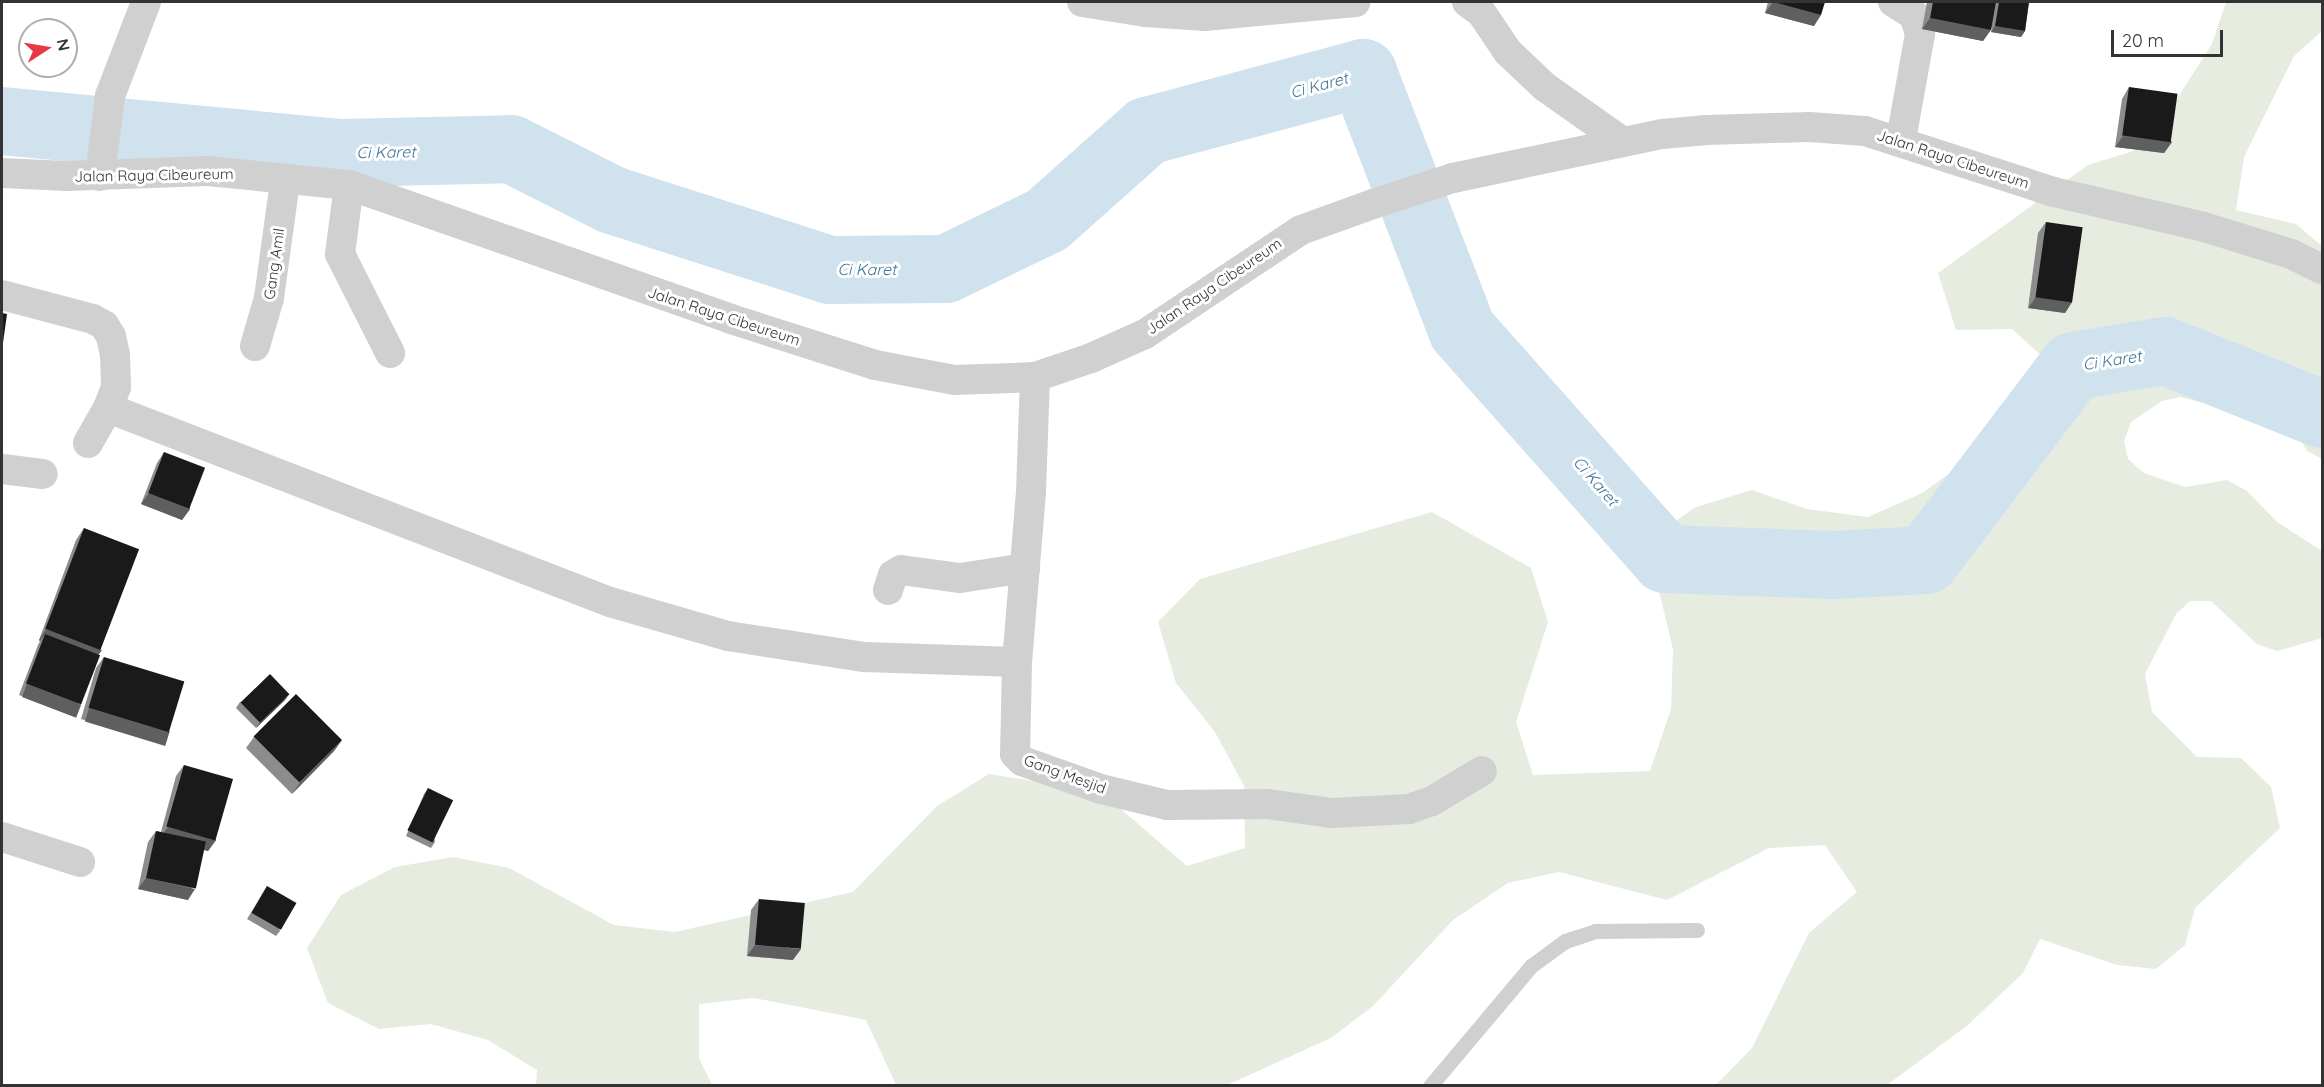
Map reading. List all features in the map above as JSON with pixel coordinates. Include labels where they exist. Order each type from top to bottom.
[{"type":"street","points":[[100,176],[110,96],[146,2]]},
{"type":"street","points":[[1082,2],[1205,16],[1355,2]]},
{"type":"street","points":[[1467,2],[1481,12],[1508,52],[1545,87],[1623,142]]},
{"type":"street","points":[[1893,2],[1914,15],[1920,34],[1901,140]]},
{"type":"street","name":"Jalan Raya Cibeureum","points":[[2,173],[100,176],[208,171],[285,181],[349,185],[731,320],[875,365],[955,380],[1035,377],[1145,334],[1301,230],[1373,204],[1453,178],[1623,142],[1707,130],[1809,127],[1865,131],[1901,140],[2054,192],[2204,227],[2291,254],[2322,269]]},
{"type":"street","name":"Gang Amil","points":[[255,346],[270,298],[285,181]]},
{"type":"street","points":[[349,185],[340,254],[390,353]]},
{"type":"street","points":[[2,295],[93,319],[104,325],[111,336],[115,355],[116,387],[108,408],[88,443]]},
{"type":"street","name":"Gang Mesjid","points":[[1035,377],[1017,662],[1016,754],[1022,761],[1101,789],[1167,804],[1269,804],[1332,813],[1409,809],[1432,801],[1482,771]]},
{"type":"street","points":[[108,408],[610,602],[728,636],[864,657],[1017,662]]},
{"type":"street","points":[[2,470],[43,474]]},
{"type":"street","points":[[888,590],[893,575],[901,570],[960,578],[1024,568]]},
{"type":"street","points":[[2,837],[80,862]]},
{"type":"lane","points":[[1430,1086],[1531,966],[1565,940],[1595,931],[1697,930]]},
{"type":"shaded area","points":[[2226,2],[2322,2],[2322,31],[2294,56],[2244,157],[2236,210],[2296,224],[2322,246],[2322,459],[2307,451],[2287,415],[2297,410],[2219,407],[2180,397],[2162,401],[2131,422],[2124,441],[2128,459],[2144,473],[2185,487],[2227,480],[2247,491],[2277,522],[2322,551],[2322,638],[2277,651],[2257,644],[2211,601],[2190,601],[2176,614],[2145,674],[2152,712],[2197,757],[2241,758],[2271,787],[2280,828],[2195,908],[2185,945],[2156,969],[2117,965],[2040,939],[2023,973],[1968,1025],[1887,1085],[1716,1085],[1752,1048],[1809,933],[1857,892],[1825,845],[1769,848],[1667,900],[1559,872],[1508,883],[1453,920],[1373,1006],[1331,1038],[1227,1085],[896,1085],[866,1020],[754,998],[699,1004],[699,1058],[712,1085],[536,1086],[537,1070],[488,1040],[431,1024],[379,1029],[328,1003],[307,948],[341,895],[395,867],[453,857],[509,868],[614,925],[675,932],[853,892],[937,806],[989,774],[1101,792],[1187,866],[1245,848],[1244,786],[1215,732],[1176,683],[1158,622],[1200,579],[1432,512],[1531,568],[1548,622],[1516,722],[1533,775],[1650,771],[1671,709],[1673,649],[1647,541],[1696,507],[1752,490],[1807,509],[1868,517],[1922,493],[2023,421],[2057,370],[2012,329],[1956,330],[1938,273],[2088,165],[2146,147],[2212,44]]},
{"type":"building","points":[[1773,2],[1825,2],[1821,15]]},
{"type":"building","points":[[1933,2],[1996,2],[1991,30],[1930,18]]},
{"type":"building","points":[[1999,2],[2029,2],[2025,31],[1995,26]]},
{"type":"building","points":[[2129,87],[2178,94],[2171,142],[2122,136]]},
{"type":"building","points":[[2046,222],[2083,227],[2072,302],[2035,297]]},
{"type":"building","points":[[2,313],[7,314],[2,350]]},
{"type":"building","points":[[164,452],[205,468],[189,509],[148,493]]},
{"type":"building","points":[[84,528],[139,549],[100,650],[45,629]]},
{"type":"building","points":[[45,634],[100,655],[81,705],[26,683]]},
{"type":"building","points":[[104,657],[184,682],[169,732],[89,708]]},
{"type":"building","points":[[270,674],[289,694],[260,723],[241,702]]},
{"type":"building","points":[[296,694],[342,740],[300,782],[254,736]]},
{"type":"building","points":[[184,765],[233,779],[215,841],[166,827]]},
{"type":"building","points":[[428,788],[453,800],[433,843],[407,830]]},
{"type":"building","points":[[156,831],[206,842],[196,889],[146,878]]},
{"type":"building","points":[[267,886],[296,903],[281,930],[252,913]]},
{"type":"building","points":[[759,899],[805,903],[801,949],[755,945]]},
{"type":"waterway","name":"Ci Karet","points":[[2,121],[341,153],[511,149],[612,200],[830,270],[946,269],[1047,220],[1147,131],[1363,73],[1462,330],[1665,559],[1834,565],[1926,560],[2073,366],[2165,351],[2322,414]]}]
